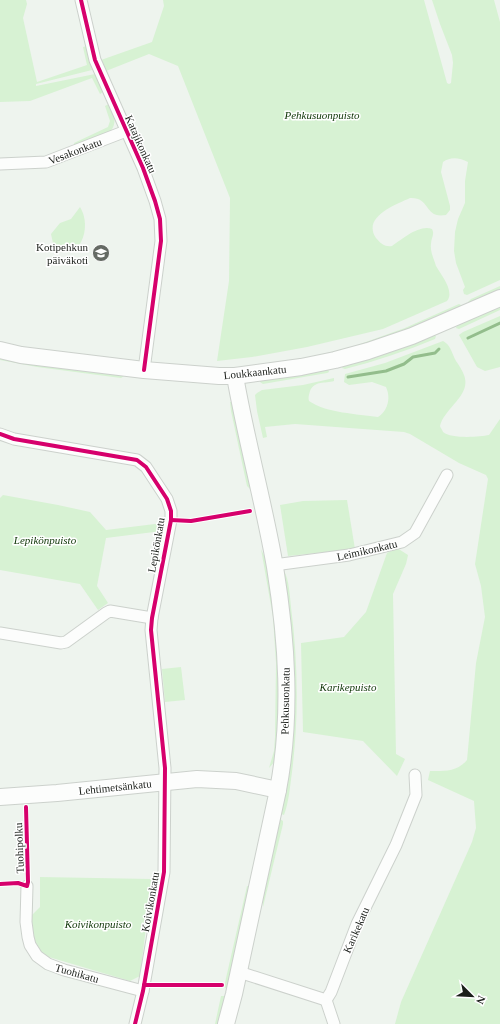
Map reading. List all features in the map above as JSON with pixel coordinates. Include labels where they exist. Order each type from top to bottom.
[{"type":"main road","name":"Loukkaankatu","points":[[0,350],[21,355],[144,370],[235,376],[301,367],[368,351],[412,336],[500,298]]},
{"type":"main road","name":"Pehkusuonkatu","points":[[226,1024],[239,972],[278,790],[285,741],[287,685],[284,634],[274,565],[235,376]]},
{"type":"main road","name":"Lehtimetsänkatu","points":[[0,797],[57,793],[197,779],[225,780],[278,790]]},
{"type":"street","name":"Katajikonkatu","points":[[81,0],[95,60],[143,168],[160,220],[161,233],[144,370]]},
{"type":"street","name":"Vesakonkatu","points":[[0,164],[46,162],[126,131]]},
{"type":"street","name":"Lepikönkatu","points":[[0,434],[14,439],[141,462],[146,467],[167,499],[171,517],[152,618],[151,637],[165,768],[165,782]]},
{"type":"street","name":"Leimikonkatu","points":[[274,565],[349,555],[407,540],[415,533],[447,475]]},
{"type":"street","points":[[0,633],[61,643],[66,642],[108,612],[113,611],[152,618]]},
{"type":"street","name":"Karikekatu","points":[[326,1000],[331,992],[357,924],[396,845],[416,795],[415,775]]},
{"type":"street","name":"Koivikonkatu","points":[[135,1024],[143,991],[164,872],[165,782]]},
{"type":"street","name":"Tuohikatu","points":[[27,886],[26,922],[28,937],[33,951],[41,960],[64,970],[143,991]]},
{"type":"street","points":[[239,972],[326,1000],[334,1024]]},
{"type":"green space","points":[[0,0],[26,0],[27,4],[23,18],[37,82],[87,65],[83,47],[87,46],[92,70],[36,84],[36,86],[95,74],[103,92],[100,94],[92,78],[30,101],[0,102]]},
{"type":"green space","name":"Pehkusuonpuisto","points":[[163,0],[424,0],[447,83],[449,84],[451,83],[453,63],[452,55],[432,0],[494,0],[500,22],[500,280],[467,295],[464,294],[463,290],[465,287],[456,263],[454,251],[455,232],[458,219],[465,203],[465,181],[468,162],[462,159],[452,158],[443,162],[441,172],[450,206],[450,210],[446,215],[434,214],[421,201],[410,198],[389,208],[377,218],[373,224],[373,231],[376,238],[383,245],[390,246],[417,230],[427,228],[432,229],[432,253],[436,266],[444,278],[448,288],[449,297],[447,301],[383,329],[307,347],[252,357],[217,361],[229,281],[230,198],[178,66],[149,54],[106,71],[101,60],[152,42],[164,6]]},
{"type":"green space","points":[[109,104],[114,115],[115,122],[110,132],[75,146],[74,143],[108,127],[110,121],[105,106]]},
{"type":"green space","points":[[80,207],[85,219],[83,238],[76,248],[69,253],[53,243],[51,234],[60,223],[71,219]]},
{"type":"green space","points":[[500,286],[500,291],[470,304],[468,302],[471,299]]},
{"type":"green space","points":[[459,304],[461,307],[395,336],[305,360],[259,365],[305,358],[349,348],[405,328]]},
{"type":"green space","points":[[500,305],[500,310],[459,329],[456,328],[457,325]]},
{"type":"green space","points":[[500,316],[500,367],[485,371],[477,367],[459,335]]},
{"type":"green space","points":[[434,334],[436,336],[435,339],[413,348],[368,363],[345,369],[342,368],[343,366]]},
{"type":"green space","points":[[443,341],[450,347],[464,375],[465,382],[461,395],[443,419],[440,426],[443,432],[458,437],[489,435],[500,419],[500,1024],[395,1024],[401,1002],[472,842],[476,828],[474,801],[428,780],[430,771],[455,769],[467,760],[476,663],[485,617],[481,586],[475,564],[488,479],[486,475],[459,463],[410,434],[404,432],[295,424],[265,427],[267,437],[263,438],[255,395],[262,390],[303,385],[334,378],[334,381],[315,385],[310,391],[309,401],[333,411],[378,417],[388,404],[388,391],[386,387],[372,382],[349,385],[344,382],[345,374],[385,363]]},
{"type":"green space","points":[[0,356],[124,376],[121,378],[37,367],[0,360]]},
{"type":"green space","points":[[328,369],[329,372],[327,373],[263,384],[260,382],[260,380]]},
{"type":"green space","points":[[230,402],[234,402],[250,489],[247,486]]},
{"type":"green space","name":"Lepikönpuisto","points":[[3,495],[90,512],[106,530],[163,523],[162,531],[106,538],[97,586],[108,603],[98,610],[80,584],[0,570],[0,498]]},
{"type":"green space","points":[[347,500],[355,549],[288,556],[280,505],[303,501]]},
{"type":"green space","name":"Karikepuisto","points":[[397,548],[408,555],[406,564],[393,594],[396,754],[405,759],[397,776],[363,741],[303,732],[301,643],[344,637],[366,612],[387,553]]},
{"type":"green space","points":[[261,549],[267,562],[281,678],[276,760],[269,768],[274,751],[275,737],[276,663],[273,617]]},
{"type":"green space","points":[[284,571],[290,593],[295,648],[297,710],[289,794],[284,815],[281,814]]},
{"type":"green space","points":[[181,667],[185,700],[165,702],[162,669]]},
{"type":"green space","points":[[280,819],[283,821],[283,824],[263,907],[262,894]]},
{"type":"green space","name":"Koivikonpuisto","points":[[40,877],[152,879],[140,976],[130,981],[42,955],[32,941],[32,915],[40,907]]},
{"type":"green space","points":[[247,886],[250,887],[227,989],[224,987]]},
{"type":"green space","points":[[221,996],[225,996],[225,999],[219,1024],[215,1024]]},
{"type":"waterway","points":[[468,338],[500,323]]},
{"type":"waterway","points":[[348,377],[386,371],[404,364],[413,357],[435,353],[439,349]]},
{"type":"cycle path","points":[[81,0],[95,60],[143,168],[160,219],[161,241],[144,370]]},
{"type":"cycle path","points":[[0,434],[14,439],[137,460],[146,467],[167,499],[171,511],[171,520],[151,630],[165,768],[164,872],[143,991],[135,1024]]},
{"type":"cycle path","points":[[171,520],[191,521],[250,511]]},
{"type":"cycle path","name":"Tuohipolku","points":[[0,884],[18,883],[27,886],[26,807]]},
{"type":"cycle path","points":[[144,985],[222,985]]},
{"type":"place","name":"Kotipehkun päiväkoti","points":[[101,253]]}]
